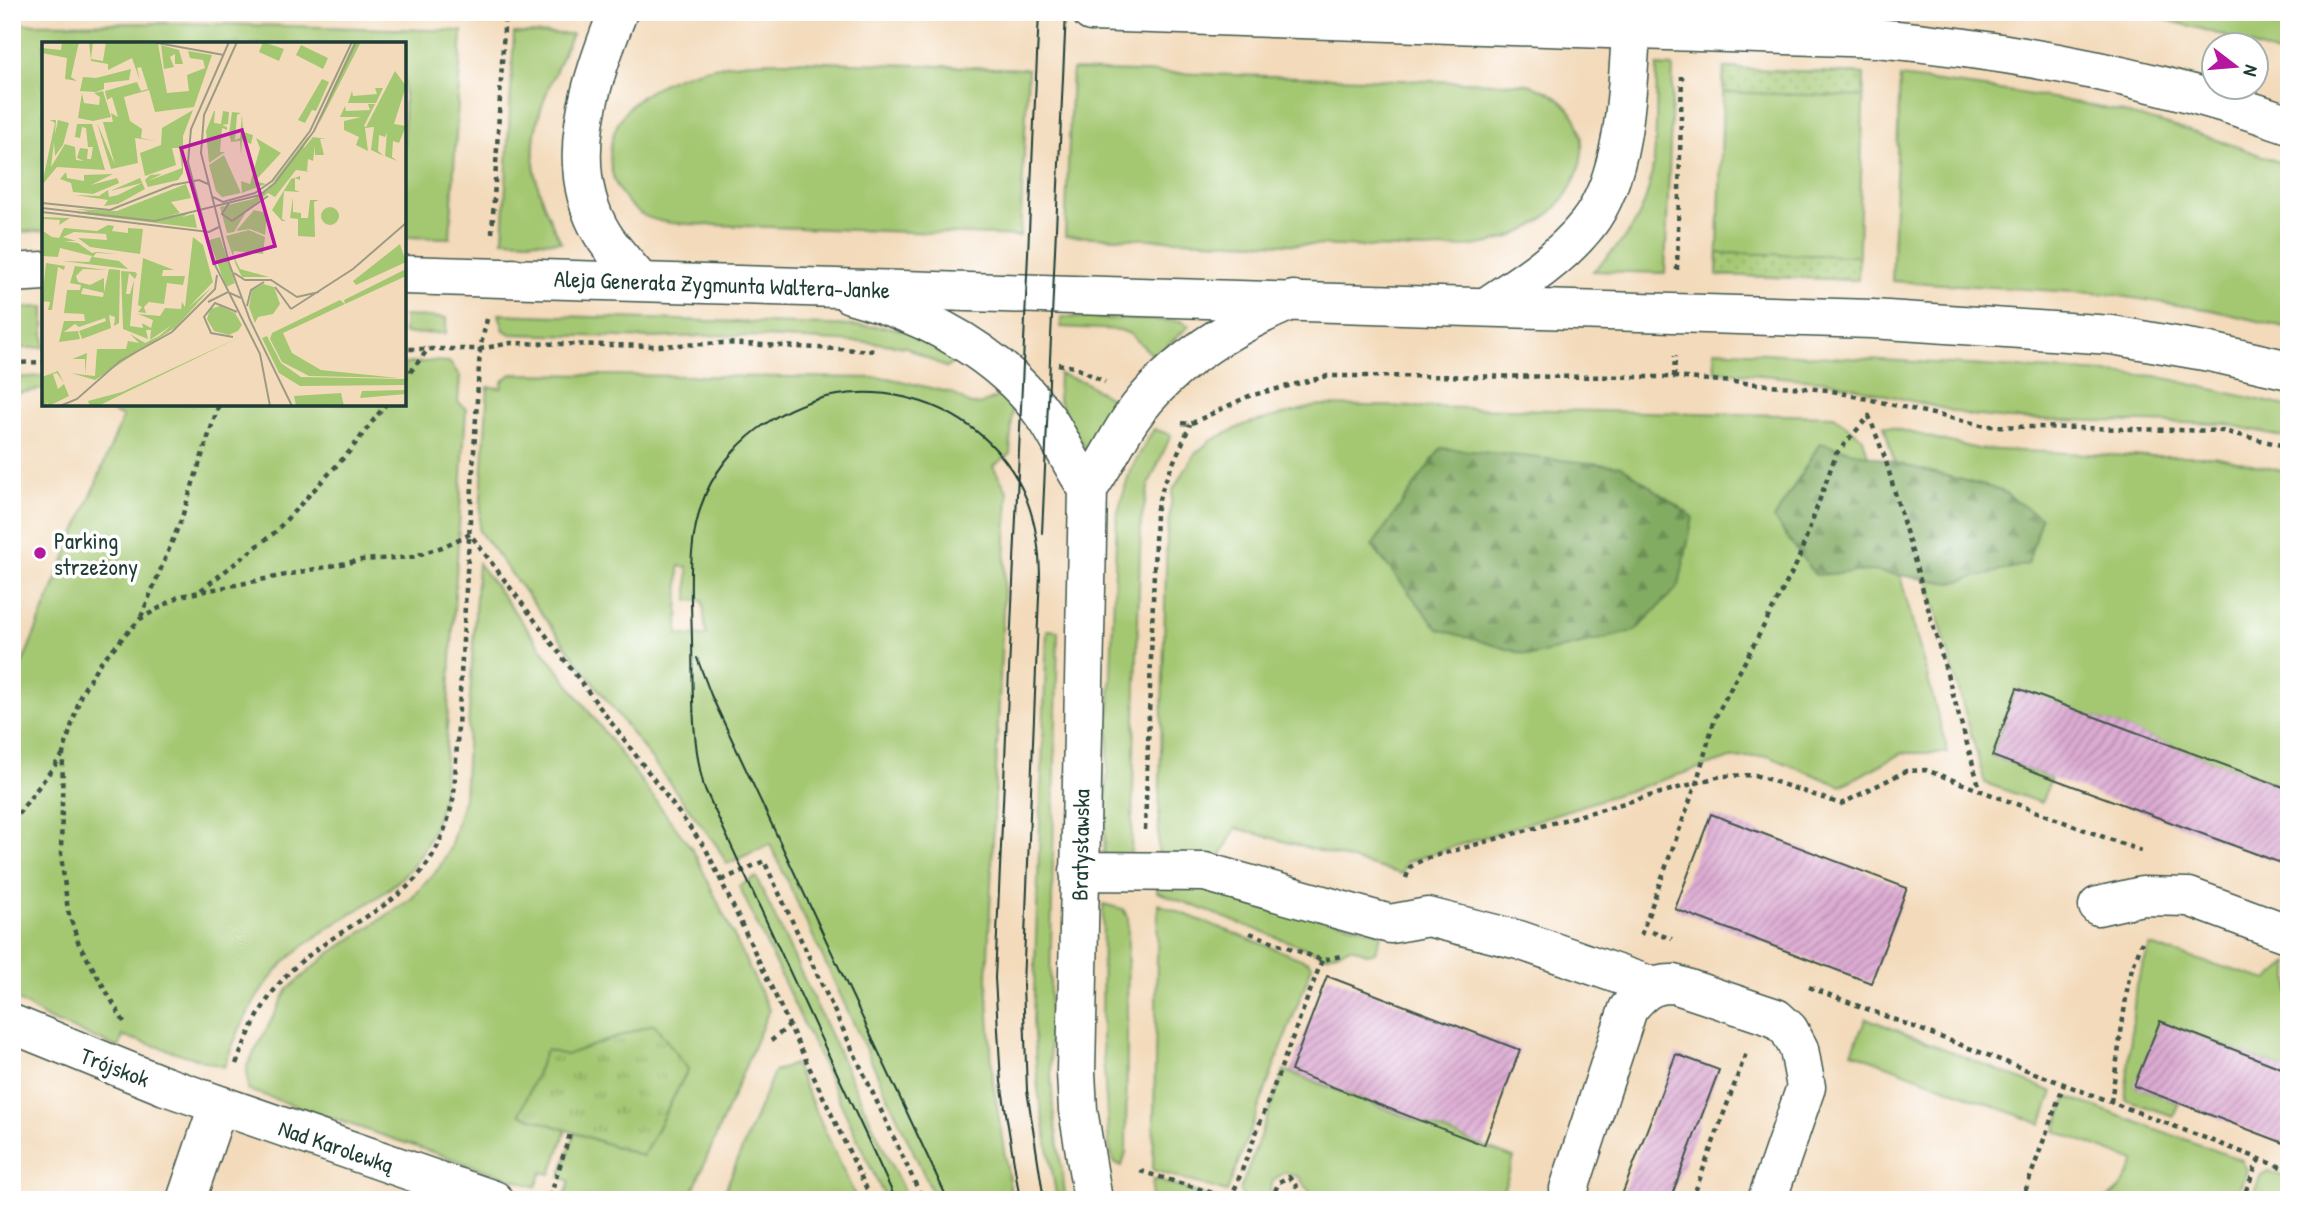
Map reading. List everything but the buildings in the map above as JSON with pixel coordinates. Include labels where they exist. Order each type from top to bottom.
[{"type":"main road","points":[[618,12],[589,98],[582,136],[582,167],[589,204],[603,234],[640,281]]},
{"type":"main road","points":[[1091,12],[1631,20],[1877,38],[1996,51],[2097,70],[2289,124]]},
{"type":"main road","points":[[1840,12],[1877,38]]},
{"type":"main road","points":[[1486,306],[1525,281],[1562,251],[1587,225],[1605,195],[1616,159],[1631,20]]},
{"type":"main road","points":[[12,273],[42,271]]},
{"type":"main road","name":"Aleja Generała Zygmunta Waltera-Janke","points":[[406,275],[1486,306],[2015,327],[2112,335],[2210,352],[2289,370]]},
{"type":"main road","points":[[824,287],[905,310],[970,345],[1012,380],[1047,420],[1068,461],[1088,489],[1141,407],[1162,383],[1192,356],[1227,332],[1293,300]]},
{"type":"main road","name":"Bratysławska","points":[[1088,489],[1076,1072],[1078,1110],[1093,1200]]},
{"type":"main road","points":[[1079,871],[1205,872],[1390,923],[1428,917],[1519,940],[1652,986]]},
{"type":"main road","points":[[2098,906],[2142,896],[2196,898],[2289,934]]},
{"type":"main road","points":[[1571,1200],[1569,1189],[1628,1009],[1657,983],[1674,984],[1776,1018],[1789,1030],[1799,1049],[1806,1087],[1767,1200]]},
{"type":"main road","name":"Trójskok","points":[[12,1024],[218,1106]]},
{"type":"main road","points":[[186,1200],[218,1106]]},
{"type":"main road","name":"Nad Karolewką","points":[[218,1106],[494,1200]]},
{"type":"path","points":[[492,239],[505,12]]},
{"type":"path","points":[[2262,12],[2289,20]]},
{"type":"path","points":[[1676,274],[1683,67]]},
{"type":"path","points":[[218,1106],[250,1034],[280,983],[323,946],[404,891],[431,862],[441,844],[453,795],[480,349],[488,314]]},
{"type":"path","points":[[406,349],[480,349],[511,343],[658,346],[724,343],[889,353]]},
{"type":"path","points":[[406,377],[429,347]]},
{"type":"path","points":[[1674,377],[1675,348]]},
{"type":"path","points":[[12,363],[42,362]]},
{"type":"path","points":[[1012,380],[1060,364],[1090,373],[1166,423],[1190,424],[1249,396],[1328,376],[1674,377],[1828,390],[1986,426],[2223,431],[2289,447]]},
{"type":"path","points":[[140,619],[180,520],[218,406]]},
{"type":"path","points":[[201,591],[274,533],[349,452],[384,406]]},
{"type":"path","points":[[1641,935],[1696,784],[1715,718],[1797,563],[1836,454],[1869,416],[1885,458],[1980,790]]},
{"type":"path","points":[[1144,873],[1156,514],[1160,489],[1181,449],[1190,424]]},
{"type":"path","points":[[127,1027],[79,944],[68,911],[61,855],[63,754],[80,694],[99,665],[140,619],[180,596],[361,560],[412,557],[442,548],[470,534]]},
{"type":"path","points":[[470,534],[706,849],[872,1200]]},
{"type":"path","points":[[12,822],[63,754]]},
{"type":"path","points":[[1390,923],[1410,867],[1424,859],[1721,776],[1755,775],[1841,804],[1906,771],[1926,770],[2171,862],[2129,976],[2110,1102]]},
{"type":"path","points":[[722,880],[764,861],[923,1200]]},
{"type":"path","points":[[1245,932],[1322,960],[1342,956],[1353,960]]},
{"type":"path","points":[[1652,932],[1677,940]]},
{"type":"path","points":[[1140,1171],[1233,1199],[1322,960]]},
{"type":"path","points":[[1800,984],[2289,1170]]},
{"type":"path","points":[[1692,1200],[1761,1013]]},
{"type":"path","points":[[771,1041],[790,1025]]},
{"type":"path","points":[[2022,1200],[2064,1084]]},
{"type":"path","points":[[550,1197],[571,1131]]},
{"type":"path","points":[[2242,1200],[2259,1159]]},
{"type":"path","points":[[1272,1200],[1279,1182],[1289,1177],[1307,1200]]},
{"type":"green space","points":[[2136,12],[2225,12],[2289,30],[2289,58],[2270,52],[2270,32],[2209,31]]},
{"type":"green space","points":[[181,23],[462,31],[450,238],[406,237],[406,42],[42,42],[42,231],[12,232],[12,24]]},
{"type":"green space","points":[[514,33],[572,34],[539,114],[535,137],[534,160],[538,184],[546,211],[561,242],[503,240]]},
{"type":"green space","points":[[796,61],[1028,69],[1020,236],[675,223],[645,216],[627,201],[612,172],[610,156],[617,125],[638,99],[674,79],[714,67]]},
{"type":"green space","points":[[1657,66],[1673,67],[1665,273],[1593,271],[1627,235],[1636,221],[1650,185],[1655,145]]},
{"type":"green space","points":[[1724,68],[1864,74],[1858,280],[1717,275]]},
{"type":"green space","points":[[1724,68],[1864,74],[1863,97],[1723,92]]},
{"type":"green space","points":[[1072,70],[1528,84],[1554,96],[1571,112],[1580,131],[1582,153],[1577,175],[1566,195],[1549,214],[1515,235],[1477,245],[1423,249],[1065,236]]},
{"type":"green space","points":[[1900,77],[2038,96],[2117,111],[2233,145],[2289,166],[2289,328],[2211,310],[2107,294],[1892,281]]},
{"type":"green space","points":[[1718,253],[1858,256],[1858,280],[1717,275]]},
{"type":"green space","points":[[42,307],[42,347],[12,349],[12,308]]},
{"type":"green space","points":[[499,314],[888,327],[909,332],[960,356],[947,368],[906,347],[878,343],[723,335],[655,338],[511,334],[504,330]]},
{"type":"green space","points":[[406,316],[446,318],[446,333],[406,334]]},
{"type":"green space","points":[[1061,317],[1181,321],[1189,326],[1155,357],[1130,334],[1120,330],[1061,327]]},
{"type":"green space","points":[[1714,350],[2156,376],[2289,407],[2289,438],[2226,424],[2009,419],[1970,415],[1828,381],[1715,371]]},
{"type":"green space","points":[[449,362],[460,376],[458,402],[466,409],[443,794],[433,829],[420,855],[404,876],[315,937],[278,969],[250,1009],[224,1067],[123,1036],[119,1048],[50,1020],[12,997],[12,689],[123,417],[100,406],[406,406],[406,364]]},
{"type":"green space","points":[[511,374],[888,378],[952,393],[970,404],[979,405],[1006,393],[1013,401],[1010,454],[993,466],[1008,493],[987,979],[993,1082],[1012,1200],[936,1200],[770,844],[727,864],[717,846],[479,531],[488,387],[502,388],[502,382]],"holes":[[[679,566],[688,567],[688,600],[703,601],[706,636],[678,635]]]},
{"type":"green space","points":[[1059,374],[1084,382],[1115,401],[1086,452],[1058,399]]},
{"type":"green space","points":[[42,376],[42,389],[12,394],[12,378]]},
{"type":"green space","points":[[1320,405],[1834,416],[1863,438],[1948,753],[1902,753],[1841,786],[1768,756],[1731,758],[1406,862],[1402,874],[1236,828],[1215,866],[1158,854],[1167,535],[1173,490],[1194,455],[1210,441],[1246,424]]},
{"type":"green space","points":[[1884,426],[1978,449],[2131,456],[2214,456],[2289,472],[2289,789],[2017,689],[1992,756],[2051,778],[2041,803],[1985,783]]},
{"type":"green space","points":[[1154,429],[1171,435],[1149,484],[1141,521],[1131,855],[1104,856],[1117,515],[1130,471]]},
{"type":"green space","points":[[1820,443],[2000,490],[2041,518],[2028,564],[1952,583],[1871,571],[1815,575],[1774,519]]},
{"type":"green space","points":[[1441,448],[1621,466],[1693,517],[1679,586],[1635,631],[1531,656],[1438,629],[1372,546]]},
{"type":"green space","points":[[478,563],[694,852],[769,1010],[689,1200],[564,1198],[570,1181],[560,1177],[575,1133],[643,1156],[688,1069],[654,1024],[526,1100],[521,1114],[566,1130],[551,1174],[542,1172],[536,1187],[248,1090],[247,1066],[288,989],[329,954],[411,899],[439,868],[450,848],[464,797]]},
{"type":"green space","points":[[1047,630],[1058,631],[1049,1032],[1053,1109],[1066,1200],[1057,1200],[1038,1089],[1033,1021]]},
{"type":"green space","points":[[756,877],[908,1200],[886,1200],[739,886]]},
{"type":"green space","points":[[1157,886],[1206,886],[1382,933],[1375,952],[1369,954],[1351,947],[1326,956],[1157,892]]},
{"type":"green space","points":[[1103,904],[1123,909],[1128,918],[1126,1152],[1122,1166],[1114,1162],[1109,1145],[1102,1040]]},
{"type":"green space","points":[[1158,904],[1309,962],[1312,966],[1227,1192],[1153,1170]]},
{"type":"green space","points":[[2150,946],[2268,980],[2289,963],[2289,1071],[2160,1022],[2135,1086],[2179,1103],[2173,1116],[2125,1099],[2136,985]]},
{"type":"green space","points":[[1866,1018],[2053,1092],[2041,1124],[1852,1052]]},
{"type":"green space","points":[[654,1024],[688,1069],[643,1156],[520,1114],[546,1050],[566,1055]]},
{"type":"green space","points":[[794,1064],[857,1200],[721,1200],[774,1072]]},
{"type":"green space","points":[[1284,1070],[1514,1158],[1500,1200],[1316,1200],[1298,1176],[1284,1172],[1273,1181],[1267,1200],[1244,1198],[1240,1191]]},
{"type":"green space","points":[[2067,1097],[2242,1160],[2247,1170],[2235,1200],[2104,1200],[2123,1184],[2135,1161],[2055,1131]]},
{"type":"green space","points":[[2269,1171],[2289,1179],[2289,1200],[2251,1200],[2261,1175]]},
{"type":"green space","points":[[1153,1179],[1220,1200],[1151,1200]]},
{"type":"tram line","points":[[1020,1200],[1001,1082],[995,978],[1039,12]]},
{"type":"tram line","points":[[1042,533],[1066,12]]},
{"type":"tram line","points":[[896,1200],[704,787],[697,751],[693,696],[691,584],[695,528],[706,493],[724,462],[740,444],[768,422],[800,405],[834,395],[869,393],[904,397],[938,408],[969,426],[996,449],[1017,479],[1028,503],[1037,541],[1040,581]]},
{"type":"tram line","points":[[1040,572],[1023,985],[1027,1090],[1044,1200]]},
{"type":"tram line","points":[[697,658],[711,695],[948,1200]]},
{"type":"place","name":"Parking strzeżony","points":[[40,553]]}]
